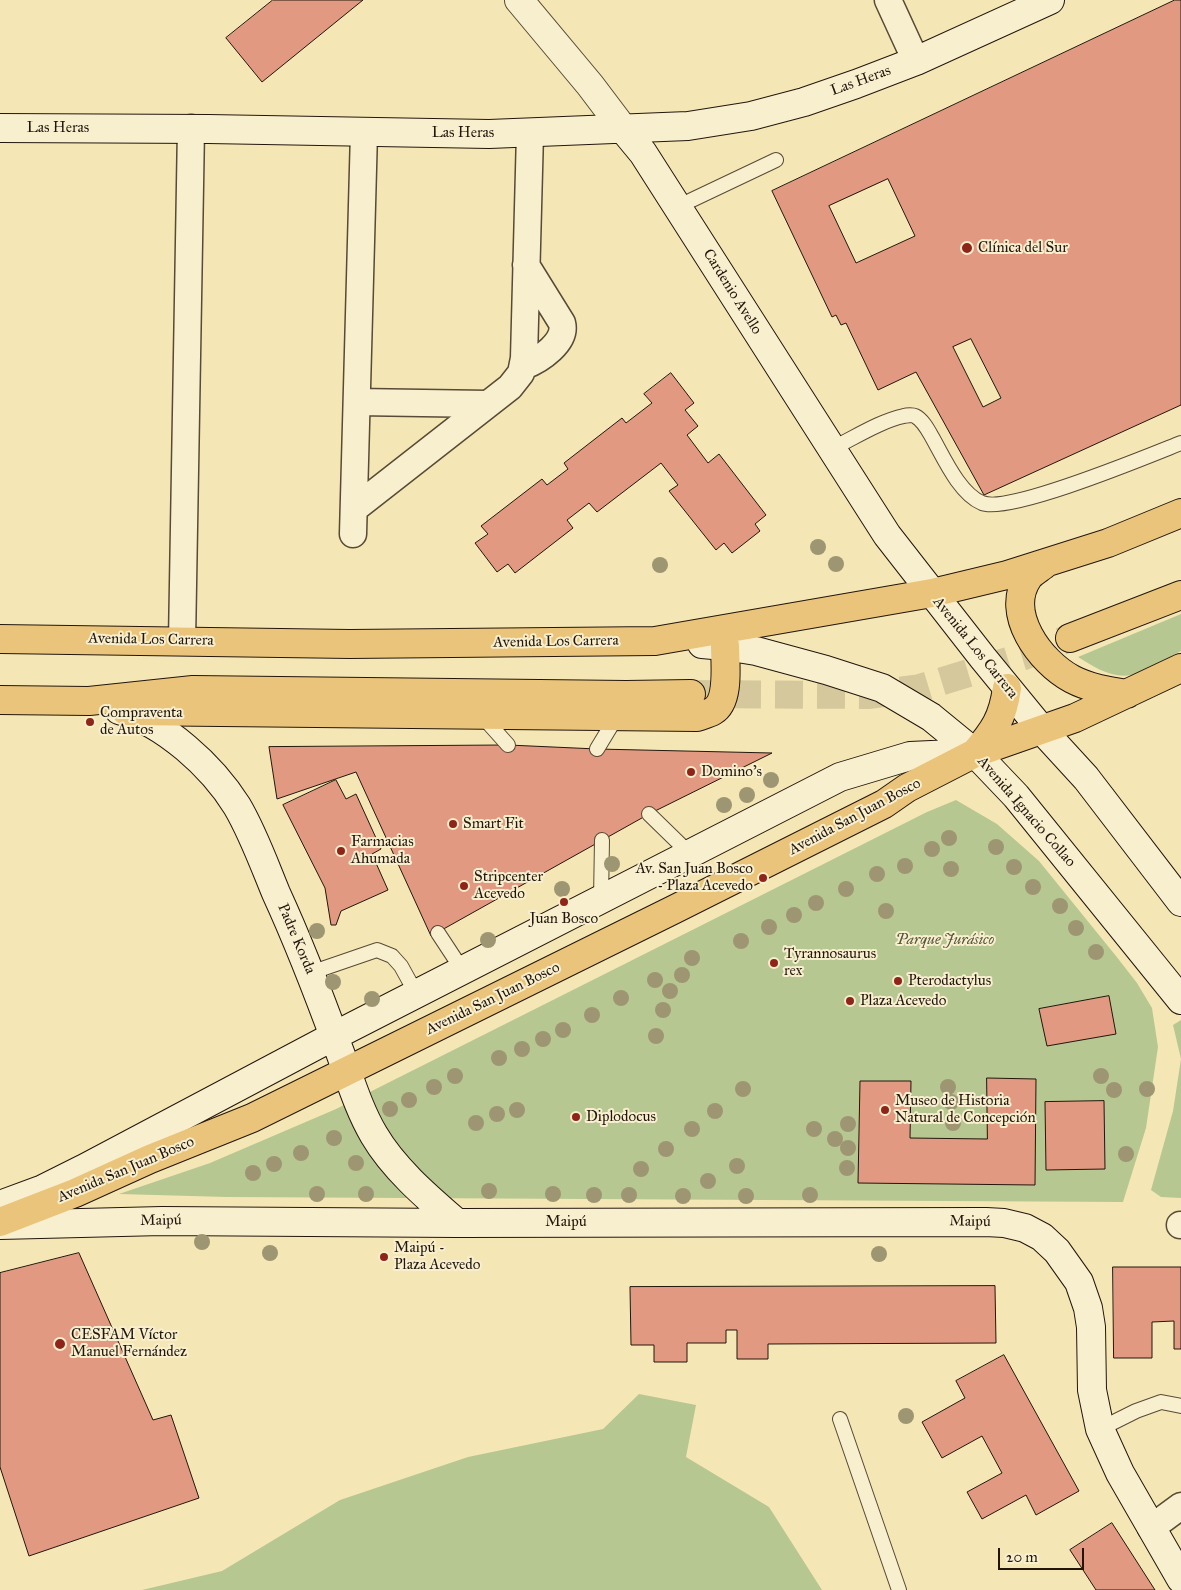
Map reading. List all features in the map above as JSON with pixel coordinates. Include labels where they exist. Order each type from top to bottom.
[{"type":"main road","name":"Cardenio Avello","points":[[519,0],[590,85],[642,153],[887,535],[932,593]]},
{"type":"main road","name":"Las Heras","points":[[0,128],[191,128],[530,133],[688,126],[751,116],[804,102],[916,61],[1050,0]]},
{"type":"main road","points":[[932,593],[1007,575],[1046,563],[1108,543],[1181,514]]},
{"type":"main road","points":[[1046,563],[1029,576],[1023,588],[1020,607],[1026,630],[1034,645],[1050,663],[1071,679],[1094,688],[1127,694]]},
{"type":"main road","name":"Avenida Los Carrera","points":[[0,638],[350,644],[655,641],[932,593],[1042,730]]},
{"type":"main road","points":[[1070,638],[1181,595]]},
{"type":"main road","name":"Avenida Ignacio Collao","points":[[655,641],[725,646],[756,651],[826,670],[882,688],[930,717],[975,753],[1016,796],[1181,1000]]},
{"type":"main road","points":[[125,711],[697,717],[714,711],[721,700],[725,685],[725,646]]},
{"type":"main road","name":"Avenida San Juan Bosco","points":[[0,1223],[252,1118],[884,804],[907,788],[975,753],[1075,718],[1181,668]]},
{"type":"main road","points":[[975,753],[991,735],[999,722],[1005,707],[1008,688]]},
{"type":"main road","points":[[0,700],[89,701],[194,690],[626,695],[691,694]]},
{"type":"main road","name":"Padre Korda","points":[[89,701],[125,711],[162,730],[205,765],[238,807],[310,973],[347,1071],[374,1134],[388,1155],[419,1189],[457,1222]]},
{"type":"main road","points":[[1042,730],[1086,778],[1181,902]]},
{"type":"main road","name":"Avenida San Juan Bosco","points":[[0,1205],[43,1189],[83,1169],[334,1036],[840,777],[910,756],[975,753]]},
{"type":"main road","name":"Maipú","points":[[0,1223],[162,1220],[986,1222],[1004,1223],[1025,1228],[1042,1237],[1057,1250],[1079,1282],[1088,1308],[1091,1326],[1092,1390],[1100,1429],[1120,1473],[1181,1579]]},
{"type":"street","points":[[888,0],[916,61]]},
{"type":"street","points":[[182,641],[191,128]]},
{"type":"street","points":[[353,534],[364,132]]},
{"type":"street","points":[[354,509],[516,381],[524,366],[530,133]]},
{"type":"street","points":[[524,366],[540,357],[558,341],[563,332],[562,322],[526,265]]},
{"type":"street","points":[[357,402],[488,404]]},
{"type":"street","points":[[1151,1528],[1181,1506]]},
{"type":"lane","points":[[677,207],[776,160]]},
{"type":"lane","points":[[831,449],[886,422],[906,415],[915,416],[924,424],[955,477],[965,490],[982,503],[992,505],[1032,497],[1071,485],[1181,443]]},
{"type":"lane","points":[[482,715],[508,745]]},
{"type":"lane","points":[[597,749],[617,716]]},
{"type":"lane","points":[[649,814],[689,853]]},
{"type":"lane","points":[[602,840],[602,899]]},
{"type":"lane","points":[[438,933],[463,971]]},
{"type":"lane","points":[[310,973],[377,950],[392,956],[401,966],[416,995]]},
{"type":"lane","points":[[1100,1429],[1161,1402],[1181,1406]]},
{"type":"lane","points":[[840,1419],[899,1590]]},
{"type":"green space","points":[[1181,614],[1181,651],[1142,672],[1125,676],[1110,674],[1078,657]]},
{"type":"green space","name":"Plaza Acevedo","points":[[956,800],[997,824],[1039,861],[1137,983],[1152,1008],[1158,1047],[1146,1128],[1123,1202],[226,1197],[119,1194],[210,1163],[336,1109],[927,812]]},
{"type":"green space","points":[[1181,1020],[1181,1059],[1173,1025]]},
{"type":"green space","points":[[1181,1059],[1181,1198],[1161,1197],[1151,1190],[1173,1111]]},
{"type":"green space","points":[[639,1394],[696,1405],[686,1457],[769,1507],[822,1590],[142,1590],[222,1571],[340,1500],[468,1457],[603,1429]]},
{"type":"building","points":[[273,0],[363,0],[262,82],[226,38]]},
{"type":"building","name":"Clínica del Sur","points":[[1175,0],[1181,0],[1181,405],[984,495],[916,372],[878,390],[846,323],[841,325],[836,315],[832,317],[772,191]],"holes":[[[888,179],[915,236],[856,263],[829,206]],[[971,339],[1001,398],[983,407],[953,347]]]},
{"type":"building","points":[[671,373],[694,403],[685,410],[698,426],[687,435],[708,463],[719,454],[766,515],[755,524],[760,531],[732,553],[724,543],[716,550],[669,491],[678,485],[661,463],[597,512],[589,503],[567,520],[573,528],[515,573],[508,564],[497,572],[475,543],[488,534],[481,526],[542,479],[547,485],[568,469],[564,463],[622,418],[626,423],[652,403],[644,394]]},
{"type":"building","name":"Stripcenter Acevedo","points":[[508,745],[772,753],[649,814],[431,936],[356,772],[277,799],[269,747]]},
{"type":"building","name":"Farmacias Ahumada","points":[[336,780],[346,799],[356,794],[381,849],[372,854],[388,890],[341,911],[336,925],[331,925],[325,888],[283,805]]},
{"type":"building","points":[[1109,996],[1116,1034],[1047,1046],[1039,1009]]},
{"type":"building","name":"Museo de Historia Natural de Concepción","points":[[987,1078],[1036,1079],[1035,1185],[858,1183],[860,1081],[911,1081],[910,1138],[987,1139]]},
{"type":"building","points":[[1104,1101],[1105,1169],[1046,1170],[1045,1102]]},
{"type":"building","name":"CESFAM Víctor Manuel Fernández","points":[[79,1253],[153,1420],[171,1415],[199,1498],[29,1556],[0,1467],[0,1273]]},
{"type":"building","points":[[1113,1267],[1181,1267],[1181,1349],[1174,1349],[1174,1321],[1152,1322],[1152,1358],[1114,1358]]},
{"type":"building","points":[[995,1286],[996,1343],[768,1344],[768,1359],[737,1359],[737,1330],[726,1330],[726,1343],[687,1343],[687,1362],[654,1362],[654,1345],[631,1345],[630,1287]]},
{"type":"building","points":[[1004,1355],[1079,1491],[1036,1515],[1026,1495],[982,1519],[967,1492],[1002,1473],[982,1436],[942,1458],[922,1422],[965,1398],[956,1381]]},
{"type":"building","points":[[1112,1523],[1155,1590],[1096,1590],[1070,1550]]},
{"type":"tunnel","points":[[691,694],[870,695],[920,688],[1024,656],[1070,638]]},
{"type":"place","name":"Clínica del Sur","points":[[967,248]]},
{"type":"place","name":"Compraventa de Autos","points":[[90,722]]},
{"type":"place","name":"Domino's","points":[[691,772]]},
{"type":"place","name":"Smart Fit","points":[[453,824]]},
{"type":"place","name":"Farmacias Ahumada","points":[[341,851]]},
{"type":"place","name":"Av. San Juan Bosco - Plaza Acevedo","points":[[763,878]]},
{"type":"place","name":"Stripcenter Acevedo","points":[[464,886]]},
{"type":"place","name":"Juan Bosco","points":[[564,902]]},
{"type":"place","name":"Tyrannosaurus rex","points":[[774,963]]},
{"type":"place","name":"Pterodactylus","points":[[898,981]]},
{"type":"place","name":"Plaza Acevedo","points":[[850,1001]]},
{"type":"place","name":"Museo de Historia Natural de Concepción","points":[[885,1110]]},
{"type":"place","name":"Diplodocus","points":[[576,1117]]},
{"type":"place","name":"Maipú - Plaza Acevedo","points":[[384,1257]]},
{"type":"place","name":"CESFAM Víctor Manuel Fernández","points":[[60,1344]]},
{"type":"park label","name":"Parque Jurásico","points":[[945,940]]}]
